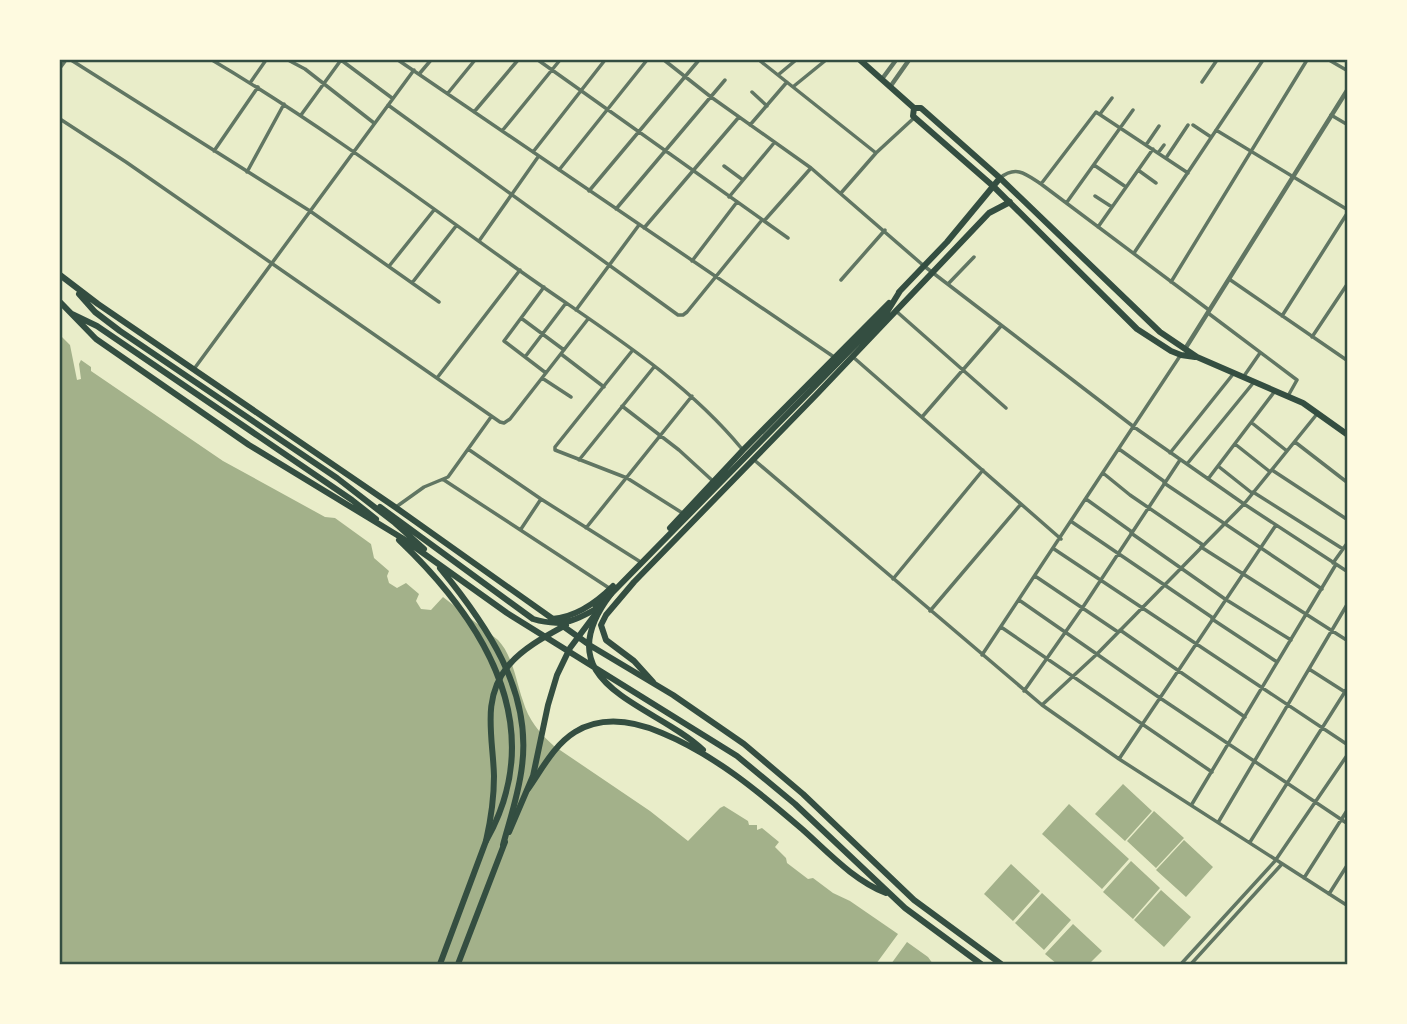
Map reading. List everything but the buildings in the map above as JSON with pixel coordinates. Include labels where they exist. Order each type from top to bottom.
[{"type":"main road","points":[[860,60],[914,108],[921,108],[1000,178],[1144,318],[1183,352]]},
{"type":"main road","points":[[914,108],[912,114],[915,117],[1010,202],[1137,329],[1153,341],[1288,396],[1318,412],[1348,435]]},
{"type":"main road","points":[[709,757],[691,740],[612,691],[596,671],[592,660],[591,635],[599,611],[611,592],[639,561],[743,450],[924,266],[1000,178]]},
{"type":"main road","points":[[986,197],[994,199],[998,206]]},
{"type":"main road","points":[[654,684],[634,661],[606,640],[601,630],[603,620],[634,582],[932,272],[998,206],[1010,202]]},
{"type":"main road","points":[[60,275],[76,289],[396,507],[590,646],[698,712],[774,768],[920,906],[1001,964]]},
{"type":"main road","points":[[76,289],[95,312],[128,337],[346,485],[411,537],[461,593],[505,665],[522,713],[523,765],[503,845]]},
{"type":"main road","points":[[486,841],[494,794],[489,714],[501,676],[518,656],[585,614],[611,592],[887,312],[900,291]]},
{"type":"main road","points":[[60,302],[88,332],[106,346],[249,445],[402,538],[524,624],[737,756],[794,804],[891,895],[951,944],[981,964]]},
{"type":"main road","points":[[71,313],[97,326],[367,511],[446,589],[494,666],[511,712],[513,746],[510,779],[496,823],[486,841],[440,964]]},
{"type":"main road","points":[[302,477],[335,484],[362,495],[533,619],[553,624],[565,623],[603,605]]},
{"type":"main road","points":[[458,964],[537,763],[548,705],[560,668],[577,637],[603,605],[712,496],[726,487]]},
{"type":"main road","points":[[552,619],[577,613],[611,592]]},
{"type":"main road","points":[[527,789],[564,740],[582,729],[602,722],[623,721],[644,726],[709,757],[760,793],[855,876],[891,895]]},
{"type":"street","points":[[60,68],[66,60]]},
{"type":"street","points":[[71,60],[310,211],[439,302]]},
{"type":"street","points":[[212,60],[301,115],[544,287],[692,396],[753,459],[1042,705],[1275,861],[1348,906]]},
{"type":"street","points":[[250,83],[266,60]]},
{"type":"street","points":[[288,60],[305,69],[374,123]]},
{"type":"street","points":[[301,115],[340,60],[392,98]]},
{"type":"street","points":[[398,60],[834,358]]},
{"type":"street","points":[[420,74],[430,60]]},
{"type":"street","points":[[448,93],[475,60]]},
{"type":"street","points":[[474,112],[518,60]]},
{"type":"street","points":[[538,60],[788,238]]},
{"type":"street","points":[[502,131],[560,60]]},
{"type":"street","points":[[533,152],[606,60]]},
{"type":"street","points":[[559,170],[647,60]]},
{"type":"street","points":[[664,60],[738,117],[811,168],[924,266],[1134,427],[1348,572]]},
{"type":"street","points":[[589,191],[699,60]]},
{"type":"street","points":[[759,60],[876,153]]},
{"type":"street","points":[[778,75],[796,60]]},
{"type":"street","points":[[794,86],[826,60]]},
{"type":"street","points":[[881,79],[896,60]]},
{"type":"street","points":[[890,87],[909,60]]},
{"type":"street","points":[[1202,82],[1217,60]]},
{"type":"street","points":[[1133,253],[1263,60]]},
{"type":"street","points":[[1171,282],[1307,60]]},
{"type":"street","points":[[1329,60],[1348,71]]},
{"type":"street","points":[[194,369],[414,69]]},
{"type":"street","points":[[616,209],[725,80]]},
{"type":"street","points":[[750,125],[788,82]]},
{"type":"street","points":[[214,151],[258,87]]},
{"type":"street","points":[[982,655],[1183,352],[1348,89]]},
{"type":"street","points":[[752,92],[767,106]]},
{"type":"street","points":[[1041,184],[1112,98]]},
{"type":"street","points":[[247,172],[284,104]]},
{"type":"street","points":[[388,105],[678,315],[687,312],[811,168]]},
{"type":"street","points":[[1066,202],[1122,129],[1133,110]]},
{"type":"street","points":[[1098,113],[1188,173]]},
{"type":"street","points":[[1331,115],[1348,125]]},
{"type":"street","points":[[644,228],[738,117]]},
{"type":"street","points":[[841,193],[876,153],[915,117]]},
{"type":"street","points":[[60,119],[272,262],[500,422],[508,422],[588,319]]},
{"type":"street","points":[[1166,158],[1191,125],[1211,137]]},
{"type":"street","points":[[1146,145],[1159,126]]},
{"type":"street","points":[[1216,130],[1348,211],[1282,316]]},
{"type":"street","points":[[729,197],[774,142]]},
{"type":"street","points":[[1158,153],[1164,145]]},
{"type":"street","points":[[1098,226],[1153,149]]},
{"type":"street","points":[[479,241],[538,156]]},
{"type":"street","points":[[1094,165],[1126,187]]},
{"type":"street","points":[[724,166],[743,180]]},
{"type":"street","points":[[1138,170],[1156,183]]},
{"type":"street","points":[[1000,178],[1007,173],[1018,171],[1041,184],[1098,226],[1297,380],[1288,396]]},
{"type":"street","points":[[1095,196],[1112,207]]},
{"type":"street","points":[[692,261],[737,202]]},
{"type":"street","points":[[389,266],[434,210]]},
{"type":"street","points":[[412,283],[457,225]]},
{"type":"street","points":[[576,310],[639,225]]},
{"type":"street","points":[[841,279],[885,230]]},
{"type":"street","points":[[948,284],[974,257]]},
{"type":"street","points":[[437,378],[520,270]]},
{"type":"street","points":[[1229,279],[1347,361]]},
{"type":"street","points":[[1312,337],[1348,283]]},
{"type":"street","points":[[544,287],[504,340],[546,373]]},
{"type":"street","points":[[525,357],[566,303]]},
{"type":"street","points":[[896,311],[1006,408]]},
{"type":"street","points":[[521,318],[604,387]]},
{"type":"street","points":[[922,417],[1002,326]]},
{"type":"street","points":[[633,351],[555,447],[556,452],[627,478],[684,514]]},
{"type":"street","points":[[1243,377],[1260,353]]},
{"type":"street","points":[[853,356],[1061,539]]},
{"type":"street","points":[[579,460],[654,367]]},
{"type":"street","points":[[1170,453],[1234,373]]},
{"type":"street","points":[[542,378],[571,397]]},
{"type":"street","points":[[1187,464],[1254,382]]},
{"type":"street","points":[[1208,479],[1276,390]]},
{"type":"street","points":[[586,528],[692,396]]},
{"type":"street","points":[[622,406],[714,482]]},
{"type":"street","points":[[1042,705],[1097,654],[1244,504],[1318,412]]},
{"type":"street","points":[[396,507],[424,487],[444,480],[491,417]]},
{"type":"street","points":[[1252,423],[1287,451]]},
{"type":"street","points":[[1295,442],[1348,483]]},
{"type":"street","points":[[1235,444],[1271,471],[1348,520]]},
{"type":"street","points":[[468,449],[639,561]]},
{"type":"street","points":[[1119,449],[1164,483],[1322,589]]},
{"type":"street","points":[[1024,691],[1180,460]]},
{"type":"street","points":[[1218,466],[1253,492],[1343,549]]},
{"type":"street","points":[[892,579],[982,470]]},
{"type":"street","points":[[1103,473],[1202,546],[1348,641]]},
{"type":"street","points":[[444,480],[611,592]]},
{"type":"street","points":[[520,530],[541,499]]},
{"type":"street","points":[[1086,499],[1225,599],[1291,640]]},
{"type":"street","points":[[930,611],[1021,504]]},
{"type":"street","points":[[1072,522],[1278,663]]},
{"type":"street","points":[[1119,758],[1276,525]]},
{"type":"street","points":[[1192,804],[1307,615],[1348,542]]},
{"type":"street","points":[[1054,549],[1348,745]]},
{"type":"street","points":[[1035,576],[1245,717]]},
{"type":"street","points":[[1019,600],[1228,745],[1348,824]]},
{"type":"street","points":[[1219,821],[1348,603]]},
{"type":"street","points":[[1001,627],[1212,772]]},
{"type":"street","points":[[1250,843],[1346,689],[1309,668]]},
{"type":"street","points":[[1181,964],[1275,861],[1348,754]]},
{"type":"street","points":[[1303,879],[1348,809]]},
{"type":"street","points":[[1191,964],[1281,864]]},
{"type":"street","points":[[1329,894],[1348,864]]},
{"type":"shaded area","points":[[60,335],[70,345],[77,380],[81,379],[81,360],[91,367],[91,371],[223,461],[325,517],[335,518],[371,544],[374,558],[389,571],[389,583],[397,588],[406,583],[419,594],[416,601],[421,609],[431,610],[443,597],[498,640],[511,661],[528,714],[544,736],[554,746],[650,811],[688,841],[724,806],[748,821],[749,825],[757,825],[757,830],[762,828],[779,842],[775,847],[786,858],[787,863],[808,879],[813,878],[898,934],[876,964],[60,964]]},
{"type":"shaded area","points":[[1123,784],[1152,811],[1125,841],[1095,814]]},
{"type":"shaded area","points":[[1069,804],[1129,859],[1102,889],[1042,834]]},
{"type":"shaded area","points":[[1154,811],[1184,838],[1156,868],[1127,841]]},
{"type":"shaded area","points":[[1184,840],[1213,867],[1186,897],[1156,870]]},
{"type":"shaded area","points":[[1131,861],[1160,888],[1133,919],[1103,892]]},
{"type":"shaded area","points":[[1011,864],[1040,891],[1013,921],[984,894]]},
{"type":"shaded area","points":[[1161,890],[1191,917],[1164,947],[1134,920]]},
{"type":"shaded area","points":[[1042,893],[1071,920],[1044,950],[1015,923]]},
{"type":"shaded area","points":[[1073,924],[1102,951],[1089,964],[1057,964],[1045,954]]},
{"type":"shaded area","points":[[907,942],[928,957],[933,964],[891,964]]}]
